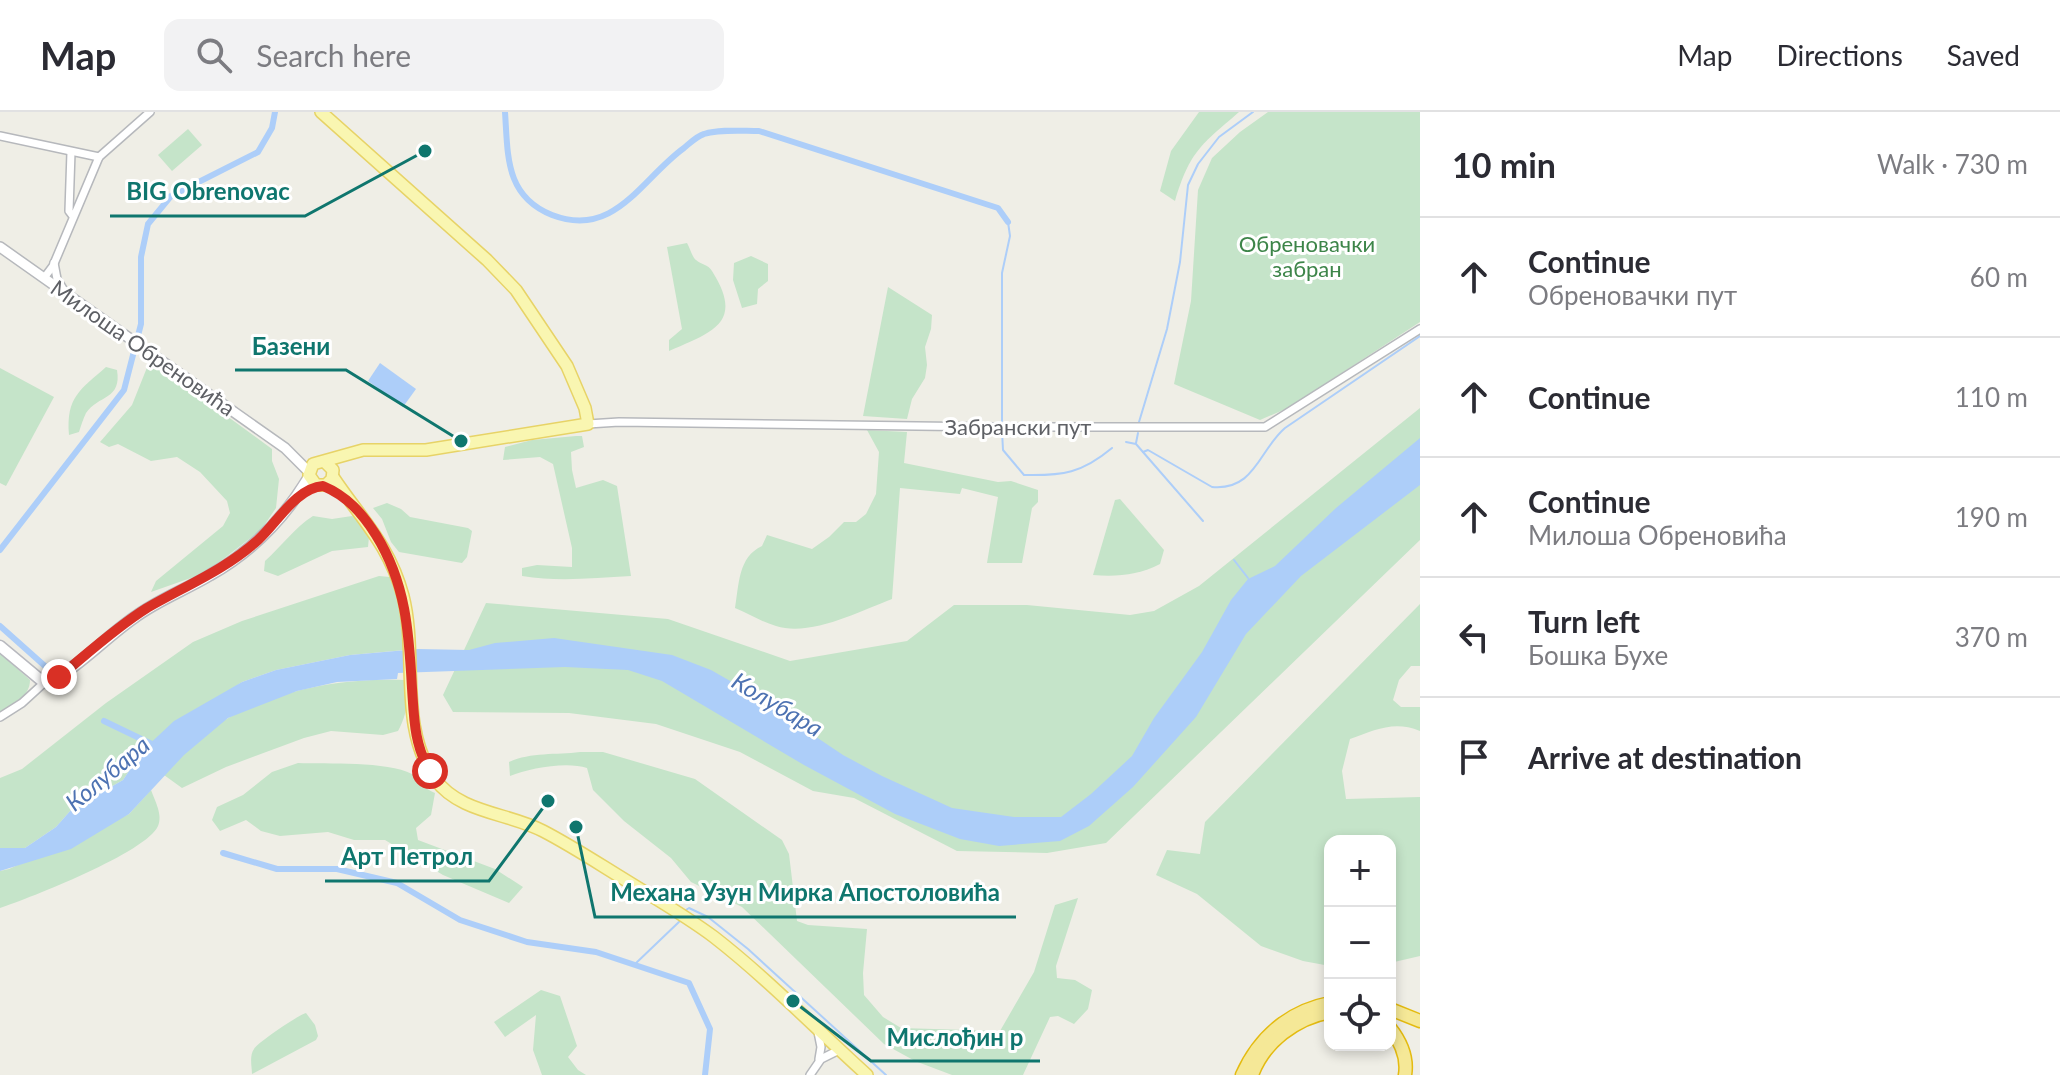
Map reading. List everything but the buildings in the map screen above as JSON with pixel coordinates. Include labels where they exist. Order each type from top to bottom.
[{"type":"highway","points":[[1242,1075],[1254,1051],[1271,1032],[1303,1011],[1324,1005]]},
{"type":"highway","points":[[1396,1011],[1420,1021]]},
{"type":"highway","points":[[1252,1075],[1262,1055],[1283,1033],[1310,1017],[1324,1014]]},
{"type":"highway","points":[[1396,1039],[1404,1053],[1405,1075]]},
{"type":"main road","points":[[0,646],[45,682],[59,677],[143,611],[214,573],[241,554],[269,530],[294,501],[309,474],[327,468],[354,452],[426,450],[588,424],[585,408],[567,366],[516,290],[321,112]]},
{"type":"main road","points":[[294,501],[331,482],[327,468]]},
{"type":"main road","name":"Милоша Обреновића","points":[[327,468],[377,537],[403,595],[409,628],[417,740],[426,765],[448,793],[471,806],[543,831],[683,916],[744,962],[867,1075]]},
{"type":"main road","name":"Милоша Обреновића","points":[[309,474],[321,486],[340,494],[356,508]]},
{"type":"street","points":[[44,278],[54,263],[99,157],[150,112]]},
{"type":"street","points":[[0,136],[99,157]]},
{"type":"street","points":[[71,152],[69,211],[72,215]]},
{"type":"street","name":"Милоша Обреновића","points":[[0,247],[285,448],[327,468]]},
{"type":"street","points":[[54,263],[57,279],[66,294]]},
{"type":"street","name":"Забрански пут","points":[[588,424],[1265,427],[1420,329]]},
{"type":"street","name":"Милоша Обреновића","points":[[285,448],[309,474]]},
{"type":"street","points":[[0,717],[22,703],[45,682]]},
{"type":"street","points":[[817,1064],[821,1047],[818,1030]]},
{"type":"street","points":[[810,1075],[824,1057],[839,1050]]},
{"type":"green space","points":[[1199,112],[1239,112],[1198,150],[1175,201],[1160,191],[1171,151]]},
{"type":"green space","name":"Обреновачки забран","points":[[1268,112],[1420,112],[1420,322],[1288,408],[1260,420],[1174,384],[1191,301],[1198,190],[1212,158]]},
{"type":"green space","points":[[188,129],[202,145],[172,171],[158,155]]},
{"type":"green space","points":[[687,243],[695,259],[710,269],[721,289],[724,314],[710,331],[669,351],[669,340],[682,329],[667,247]]},
{"type":"green space","points":[[751,256],[768,264],[768,281],[758,289],[757,304],[742,308],[733,280],[734,263]]},
{"type":"green space","points":[[888,287],[932,315],[925,347],[925,378],[912,399],[907,419],[863,416]]},
{"type":"green space","points":[[150,360],[272,449],[272,461],[279,479],[276,508],[261,530],[205,573],[151,592],[156,581],[223,526],[230,513],[227,501],[200,472],[177,457],[151,461],[118,444],[109,447],[100,442],[132,405]]},
{"type":"green space","points":[[106,367],[117,370],[116,387],[86,413],[79,432],[69,435],[70,412],[77,395]]},
{"type":"green space","points":[[0,368],[54,397],[6,486],[0,483]]},
{"type":"green space","points":[[1420,408],[1420,540],[1106,843],[1047,853],[957,851],[854,798],[813,791],[740,752],[656,724],[569,713],[453,712],[443,695],[486,603],[668,619],[790,661],[907,641],[954,605],[1027,605],[1130,615],[1154,611],[1199,586]]},
{"type":"green space","points":[[867,430],[907,432],[904,463],[998,482],[1011,481],[1038,490],[1038,502],[1032,508],[1022,563],[987,563],[998,497],[962,488],[960,494],[900,488],[892,599],[835,621],[804,628],[776,626],[735,608],[744,564],[762,546],[767,535],[812,549],[844,522],[856,522],[866,514],[876,494],[879,452]]},
{"type":"green space","points":[[582,436],[584,447],[571,452],[576,488],[603,480],[617,486],[631,576],[563,579],[522,576],[522,568],[537,565],[572,567],[572,548],[553,464],[540,457],[503,460],[505,447],[532,440]]},
{"type":"green space","points":[[1120,499],[1164,550],[1160,564],[1128,574],[1093,575],[1115,500]]},
{"type":"green space","points":[[387,503],[410,517],[468,528],[472,531],[467,557],[462,563],[399,552],[373,508]]},
{"type":"green space","points":[[313,516],[332,519],[352,516],[358,519],[369,537],[368,547],[332,551],[278,576],[264,571],[265,561]]},
{"type":"green space","points":[[379,576],[390,577],[394,586],[405,650],[350,655],[276,670],[242,682],[143,750],[123,780],[71,810],[56,827],[25,848],[0,848],[0,778],[22,769],[106,703],[193,642],[242,621]]},
{"type":"green space","points":[[1420,604],[1420,666],[1411,666],[1399,680],[1393,700],[1401,707],[1420,707],[1420,731],[1393,726],[1350,739],[1342,771],[1346,799],[1420,797],[1420,956],[1396,962],[1396,835],[1324,835],[1324,965],[1261,946],[1197,894],[1156,875],[1167,850],[1200,854],[1205,822]]},
{"type":"green space","points":[[0,653],[30,680],[24,695],[0,712]]},
{"type":"green space","points":[[405,680],[407,706],[398,731],[383,735],[331,731],[304,738],[226,767],[182,788],[164,775],[212,729],[250,707],[293,692],[337,683]]},
{"type":"green space","points":[[603,752],[695,779],[782,840],[789,854],[797,921],[808,925],[867,929],[864,995],[883,1017],[901,1028],[1000,1031],[1034,972],[1055,905],[1078,898],[1056,966],[1057,978],[1075,980],[1092,990],[1088,1009],[1074,1024],[1058,1016],[1050,1017],[1023,1075],[952,1075],[915,1061],[884,1044],[742,907],[691,882],[671,858],[624,821],[593,790],[587,768],[548,766],[510,776],[509,762],[517,759]]},
{"type":"green space","points":[[298,763],[373,765],[412,774],[435,793],[431,815],[416,828],[418,840],[495,869],[523,887],[509,903],[443,875],[385,840],[354,840],[328,832],[280,836],[261,831],[246,820],[220,831],[212,820],[217,807],[243,795],[272,772]]},
{"type":"green space","points":[[151,790],[160,817],[158,826],[149,837],[86,873],[0,908],[0,871],[129,814]]},
{"type":"green space","points":[[541,990],[560,996],[577,1046],[568,1057],[586,1075],[542,1075],[533,1050],[536,1015],[505,1037],[494,1022]]},
{"type":"green space","points":[[306,1013],[315,1025],[316,1040],[252,1074],[254,1049]]},
{"type":"water","points":[[380,363],[416,389],[403,407],[368,381]]},
{"type":"water","points":[[1420,438],[1420,485],[1301,576],[1246,634],[1196,717],[1133,787],[1089,826],[1060,841],[999,846],[960,839],[895,814],[804,765],[662,681],[628,670],[565,667],[398,673],[397,679],[337,682],[297,691],[228,718],[184,755],[129,814],[71,849],[0,871],[0,848],[25,848],[56,827],[71,810],[123,780],[143,750],[174,721],[242,682],[276,670],[350,655],[418,649],[469,650],[495,643],[554,638],[672,655],[711,670],[843,755],[952,808],[1014,817],[1061,817],[1132,756],[1154,718],[1202,652],[1231,600],[1248,579],[1275,566],[1336,508]]},
{"type":"waterway","points":[[0,550],[124,390],[141,324],[141,257],[148,224],[171,196],[258,152],[272,128],[275,112]]},
{"type":"waterway","points":[[505,112],[509,159],[517,186],[537,207],[552,215],[574,220],[593,219],[610,213],[699,136],[717,131],[759,131],[998,208],[1008,222]]},
{"type":"waterway","points":[[1139,422],[1167,329],[1180,262],[1188,185],[1198,164],[1219,137],[1253,112]]},
{"type":"waterway","points":[[1002,421],[1002,273],[1010,236],[1008,222]]},
{"type":"waterway","points":[[1143,452],[1148,450],[1212,487],[1238,483],[1255,467],[1285,428],[1420,336]]},
{"type":"waterway","points":[[1002,431],[1003,450],[1024,475],[1050,475],[1081,468],[1112,448]]},
{"type":"waterway","points":[[1136,443],[1138,433]]},
{"type":"waterway","points":[[1126,442],[1136,444],[1203,521]]},
{"type":"waterway","points":[[1234,560],[1248,578]]},
{"type":"waterway","points":[[0,626],[46,667]]},
{"type":"waterway","name":"Колубара","points":[[104,721],[158,747]]},
{"type":"waterway","points":[[223,853],[277,869],[337,869],[397,883],[460,920],[527,942],[596,952],[689,983],[710,1029],[705,1075]]},
{"type":"waterway","points":[[686,910],[689,908],[708,917],[748,949],[886,1075]]},
{"type":"waterway","points":[[634,965],[681,920]]},
{"type":"place","name":"BIG Obrenovac","points":[[425,151]]},
{"type":"place","name":"Базени","points":[[461,441]]},
{"type":"place","name":"Арт Петрол","points":[[548,801]]},
{"type":"place","name":"Механа Узун Мирка Апостоловића","points":[[576,827]]},
{"type":"place","name":"Мислођин р","points":[[793,1001]]},
{"type":"route","points":[[59,677],[143,611],[214,573],[241,554],[269,530],[294,501],[311,489],[323,486],[343,496],[366,520],[398,581],[409,628],[415,729],[430,771]]}]
